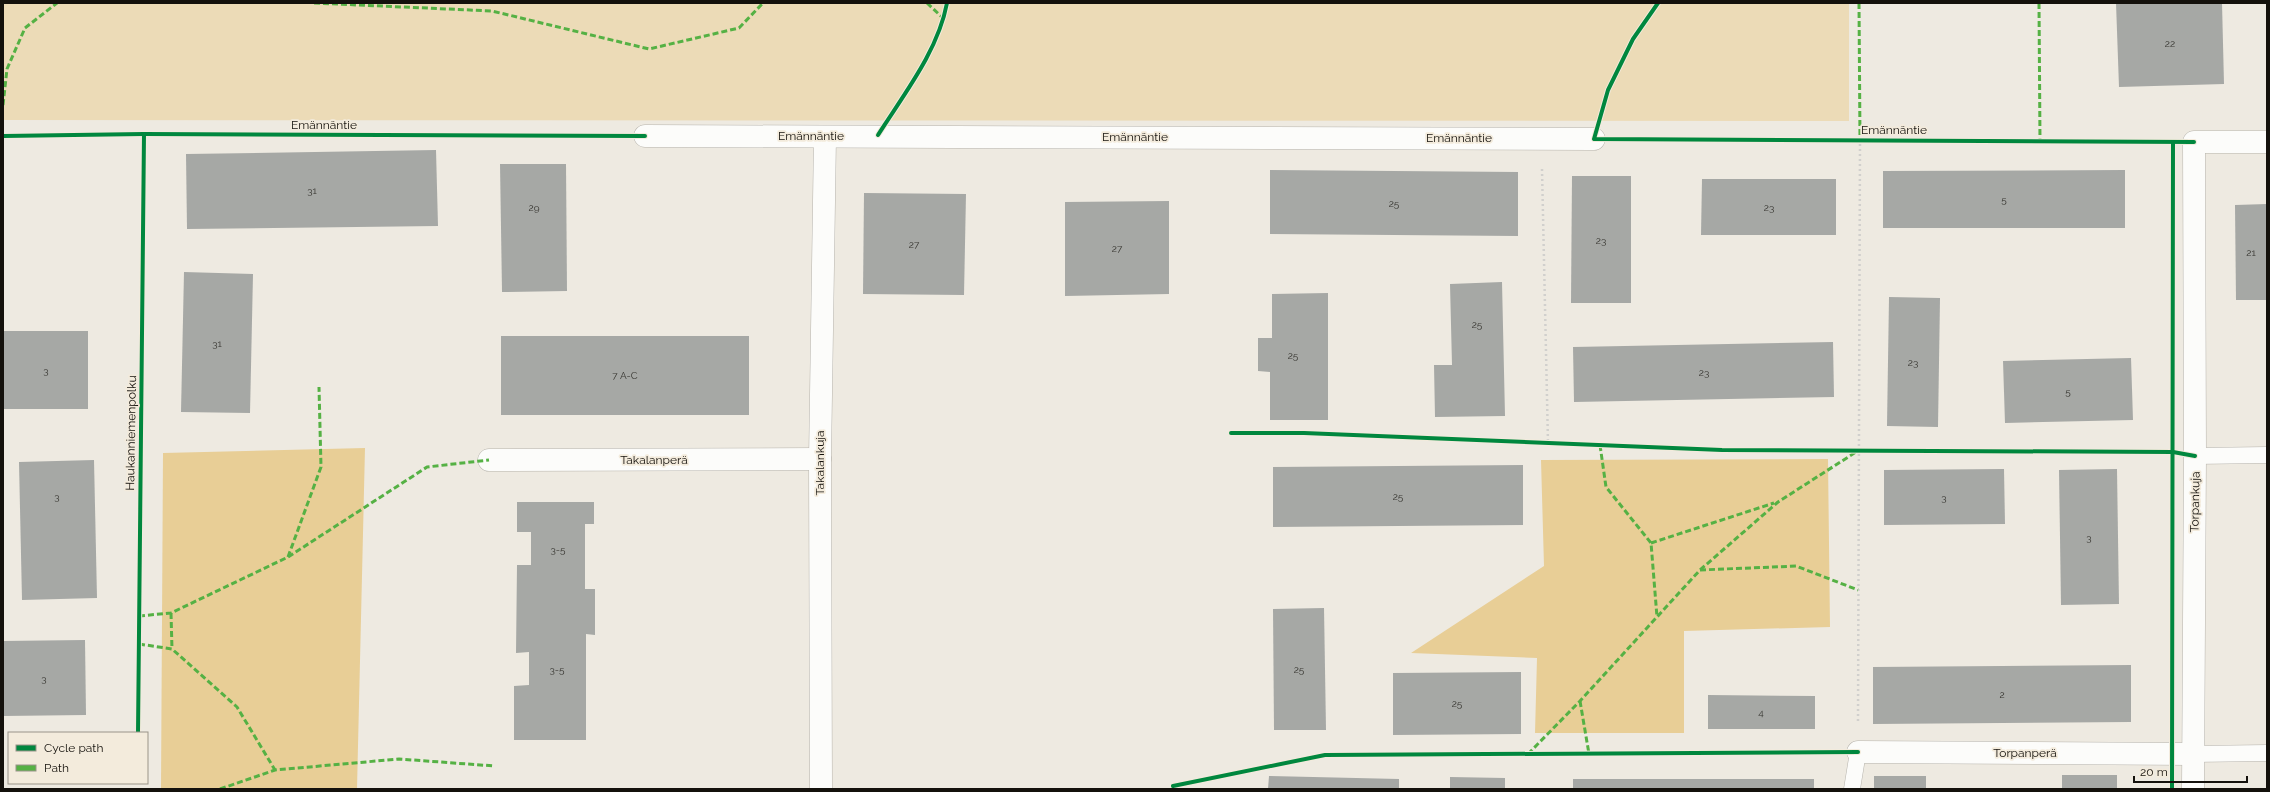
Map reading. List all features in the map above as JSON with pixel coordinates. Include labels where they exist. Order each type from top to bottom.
[{"type":"street","name":"Emännäntie","points":[[645,136],[825,137],[886,135],[1594,139]]},
{"type":"street","name":"Takalankuja","points":[[821,789],[820,459],[825,137]]},
{"type":"street","name":"Torpankuja","points":[[2193,789],[2192,754],[2195,456],[2194,142],[2267,142]]},
{"type":"street","name":"Takalanperä","points":[[489,460],[820,459]]},
{"type":"street","name":"Torpanperä","points":[[1858,752],[2192,754]]},
{"type":"lane","points":[[2195,456],[2267,455]]},
{"type":"lane","points":[[1852,789],[1858,752]]},
{"type":"lane","points":[[2192,754],[2267,753]]},
{"type":"path","points":[[1542,139],[1548,443]]},
{"type":"path","points":[[1858,752],[1860,140]]},
{"type":"path","points":[[1540,442],[1555,443]]},
{"type":"path","points":[[1851,450],[1866,450]]},
{"type":"shaded area","points":[[3,3],[1849,3],[1849,121],[3,120]]},
{"type":"shaded area","points":[[365,448],[357,789],[161,789],[163,453]]},
{"type":"shaded area","points":[[1828,459],[1830,627],[1684,631],[1684,733],[1535,733],[1537,658],[1411,653],[1544,566],[1541,460]]},
{"type":"building","points":[[2116,3],[2222,3],[2224,84],[2119,87]]},
{"type":"building","points":[[436,150],[438,226],[187,229],[186,154]]},
{"type":"building","points":[[500,164],[566,164],[567,291],[502,292]]},
{"type":"building","points":[[1270,170],[1518,172],[1518,236],[1270,234]]},
{"type":"building","points":[[2125,170],[2125,228],[1883,228],[1883,171]]},
{"type":"building","points":[[1572,176],[1631,176],[1631,303],[1571,303]]},
{"type":"building","points":[[1702,179],[1836,179],[1836,235],[1701,235]]},
{"type":"building","points":[[864,193],[966,194],[964,295],[863,294]]},
{"type":"building","points":[[1169,201],[1169,294],[1065,296],[1065,202]]},
{"type":"building","points":[[2267,204],[2267,300],[2236,300],[2235,205]]},
{"type":"building","points":[[184,272],[253,274],[250,413],[181,412]]},
{"type":"building","points":[[1502,282],[1505,416],[1435,417],[1434,365],[1452,365],[1450,284]]},
{"type":"building","points":[[1328,293],[1328,420],[1270,420],[1270,372],[1258,371],[1258,338],[1272,338],[1272,294]]},
{"type":"building","points":[[1889,297],[1940,298],[1938,427],[1887,426]]},
{"type":"building","points":[[3,331],[88,331],[88,409],[3,409]]},
{"type":"building","points":[[501,336],[749,336],[749,415],[501,415]]},
{"type":"building","points":[[1833,342],[1834,397],[1574,402],[1573,347]]},
{"type":"building","points":[[2131,358],[2133,420],[2005,423],[2003,361]]},
{"type":"building","points":[[94,460],[97,598],[22,600],[19,462]]},
{"type":"building","points":[[1523,465],[1523,525],[1273,527],[1273,467]]},
{"type":"building","points":[[2004,469],[2005,524],[1884,525],[1884,470]]},
{"type":"building","points":[[2117,469],[2119,604],[2061,605],[2059,470]]},
{"type":"building","points":[[517,502],[594,502],[594,524],[585,524],[585,589],[595,589],[595,635],[586,634],[586,740],[514,740],[514,686],[529,685],[529,652],[516,653],[517,565],[531,565],[531,532],[517,532]]},
{"type":"building","points":[[1324,608],[1326,730],[1274,730],[1273,609]]},
{"type":"building","points":[[85,640],[86,715],[3,716],[3,641]]},
{"type":"building","points":[[2131,665],[2131,722],[1873,724],[1873,667]]},
{"type":"building","points":[[1521,672],[1521,734],[1393,735],[1393,673]]},
{"type":"building","points":[[1708,695],[1815,696],[1815,729],[1708,729]]},
{"type":"building","points":[[2062,775],[2117,775],[2117,789],[2062,789]]},
{"type":"building","points":[[1269,776],[1399,779],[1399,789],[1268,789]]},
{"type":"building","points":[[1874,776],[1926,776],[1926,789],[1874,789]]},
{"type":"building","points":[[1450,777],[1505,778],[1505,789],[1450,789]]},
{"type":"building","points":[[1573,779],[1814,779],[1814,789],[1573,789]]},
{"type":"marked path","points":[[3,105],[7,69],[25,28],[57,3]]},
{"type":"marked path","points":[[314,3],[492,11],[649,49],[739,28],[763,3]]},
{"type":"marked path","points":[[927,3],[944,19]]},
{"type":"marked path","points":[[1859,3],[1860,140]]},
{"type":"marked path","points":[[2039,3],[2040,141]]},
{"type":"marked path","points":[[288,557],[321,467],[319,387]]},
{"type":"marked path","points":[[1600,445],[1606,487],[1651,543],[1657,617]]},
{"type":"marked path","points":[[1528,754],[1580,701],[1700,570],[1778,502],[1856,452]]},
{"type":"marked path","points":[[139,616],[171,613],[288,557],[427,467],[489,460]]},
{"type":"marked path","points":[[1651,543],[1774,503]]},
{"type":"marked path","points":[[1700,570],[1796,566],[1858,590]]},
{"type":"marked path","points":[[171,613],[172,649]]},
{"type":"marked path","points":[[139,644],[172,649],[237,707],[275,770]]},
{"type":"marked path","points":[[1580,701],[1589,754]]},
{"type":"marked path","points":[[220,789],[275,770],[399,759],[495,766]]},
{"type":"cycle path","points":[[878,135],[909,88],[928,55],[943,21],[947,3]]},
{"type":"cycle path","points":[[1658,3],[1633,39],[1608,90],[1594,139],[2194,142]]},
{"type":"cycle path","points":[[3,136],[144,134],[645,136]]},
{"type":"cycle path","name":"Haukanniemenpolku","points":[[138,732],[144,134]]},
{"type":"cycle path","points":[[2172,789],[2173,142]]},
{"type":"cycle path","points":[[1231,433],[1304,433],[1722,450],[2173,452],[2195,456]]},
{"type":"cycle path","points":[[1173,786],[1325,755],[1858,752]]}]
